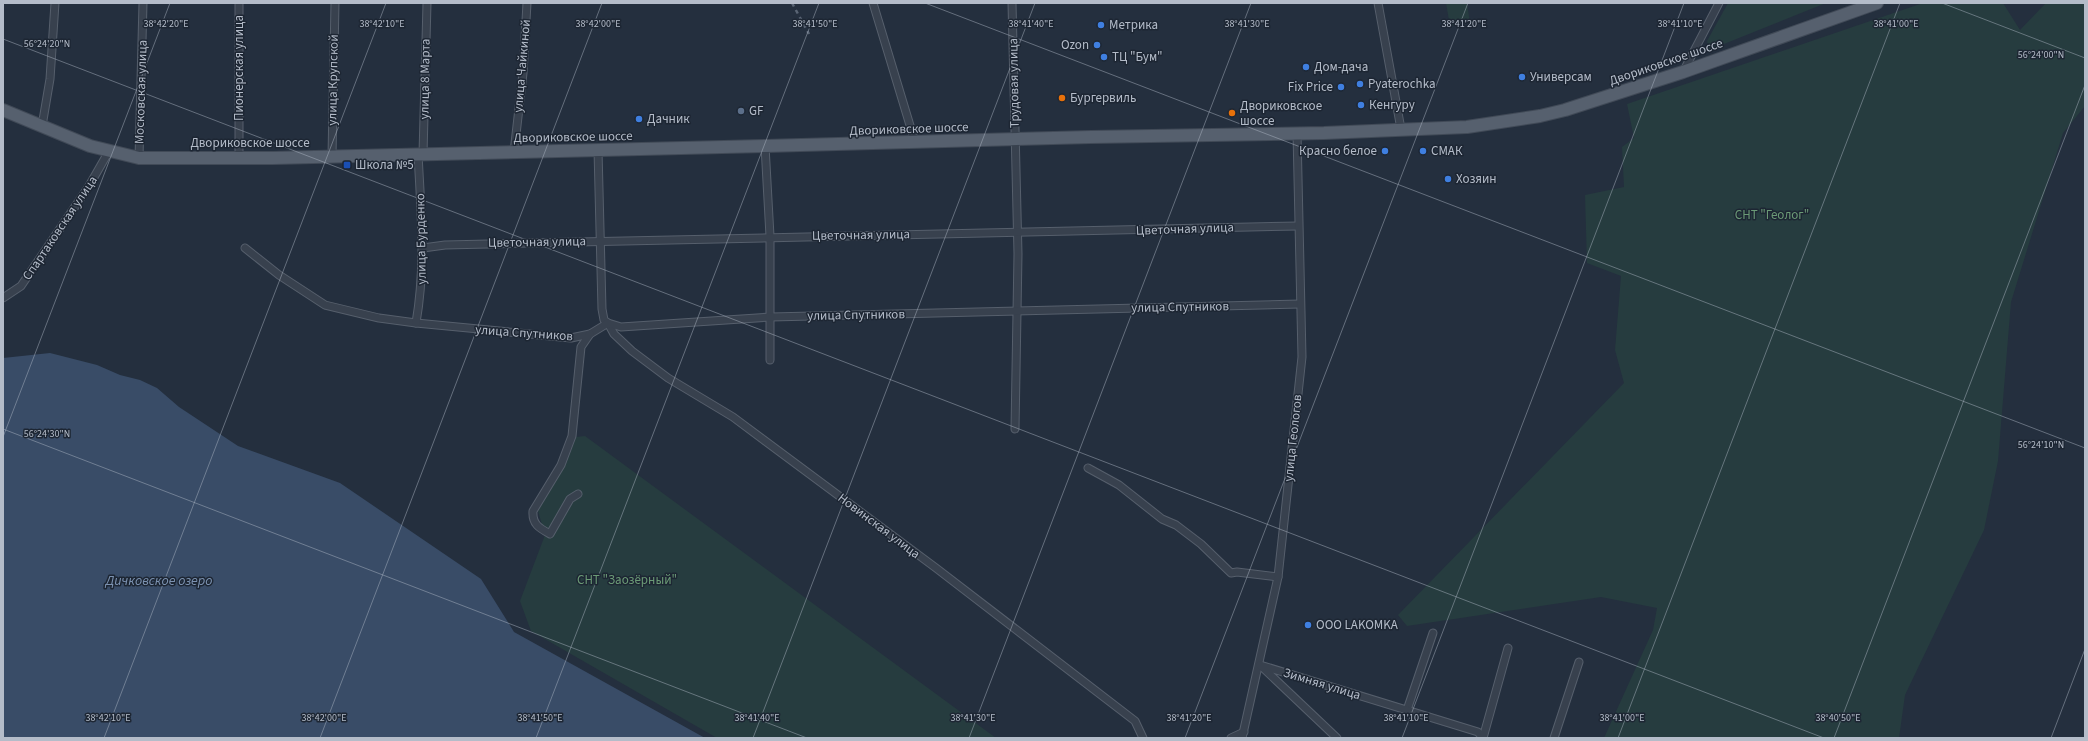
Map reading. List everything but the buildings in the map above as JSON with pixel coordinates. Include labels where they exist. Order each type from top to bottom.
[{"type":"main road","name":"Двориковское шоссе","points":[[3,110],[109,151],[138,158],[239,158],[514,152],[1297,133],[1467,127],[1540,116],[1592,102],[1683,72],[1877,3]]},
{"type":"street","points":[[42,126],[50,79],[54,3]]},
{"type":"street","name":"Московская улица","points":[[138,158],[144,3]]},
{"type":"street","name":"Пионерская улица","points":[[239,3],[239,158]]},
{"type":"street","name":"улица Крупской","points":[[332,156],[335,3]]},
{"type":"street","name":"улица 8 Марта","points":[[421,154],[427,3]]},
{"type":"street","name":"улица Чайкиной","points":[[514,152],[523,72],[527,3]]},
{"type":"street","points":[[873,3],[916,142]]},
{"type":"street","name":"Трудовая улица","points":[[1012,3],[1017,234],[1015,429]]},
{"type":"street","points":[[1378,3],[1402,129]]},
{"type":"street","points":[[1683,72],[1719,3]]},
{"type":"street","name":"улица Геологов","points":[[1243,735],[1260,665],[1278,576],[1302,358],[1297,133]]},
{"type":"street","points":[[765,146],[770,236],[770,360]]},
{"type":"street","name":"Новинская улица","points":[[598,150],[602,309],[604,320],[608,323],[614,334],[632,351],[668,378],[733,417],[936,568],[1135,721],[1143,738]]},
{"type":"street","name":"Спартаковская улица","points":[[3,298],[21,286],[89,186],[109,151]]},
{"type":"street","name":"улица Бурденко","points":[[416,323],[422,290],[423,248],[421,154]]},
{"type":"street","name":"Цветочная улица","points":[[423,248],[445,245],[770,236],[1017,234],[1298,226]]},
{"type":"street","name":"улица Спутников","points":[[245,248],[279,275],[326,305],[379,318],[416,323],[571,338],[590,334],[608,323],[621,327],[771,317],[1300,304]]},
{"type":"street","points":[[578,494],[570,499],[550,534],[538,527],[533,518],[533,511],[561,465],[572,436],[582,347],[590,334]]},
{"type":"street","points":[[1088,468],[1119,485],[1162,519],[1176,525],[1201,544],[1231,574],[1237,572],[1278,576]]},
{"type":"street","points":[[1407,710],[1433,633]]},
{"type":"street","points":[[1483,738],[1508,648]]},
{"type":"street","points":[[1554,738],[1579,662]]},
{"type":"street","name":"Зимняя улица","points":[[1260,665],[1478,732],[1483,738]]},
{"type":"street","name":"Зимняя улица","points":[[1260,665],[1337,738]]},
{"type":"street","points":[[1231,738],[1243,735]]},
{"type":"green space","points":[[1446,3],[1467,3],[1470,23],[1450,26]]},
{"type":"green space","points":[[1728,3],[1826,3],[1709,50],[1707,41]]},
{"type":"green space","name":"СНТ \"Геолог\"","points":[[1923,3],[2003,3],[2020,30],[2046,3],[2085,3],[2085,106],[2063,133],[2011,302],[1998,461],[1984,530],[1905,695],[1899,738],[1604,738],[1653,630],[1657,608],[1601,597],[1407,626],[1398,615],[1624,383],[1615,350],[1621,276],[1587,263],[1585,195],[1624,187],[1622,147],[1634,138],[1627,104]]},
{"type":"green space","name":"СНТ \"Заозёрный\"","points":[[585,436],[996,738],[717,738],[531,631],[520,601],[545,535],[538,511],[566,464],[576,437]]},
{"type":"water","name":"Дичковское озеро","points":[[50,353],[97,365],[120,375],[140,380],[157,388],[179,407],[238,446],[340,483],[481,579],[514,632],[705,738],[3,738],[3,358]]},
{"type":"railway","points":[[792,3],[809,34]]},
{"type":"place","name":"Метрика","points":[[1101,25]]},
{"type":"place","name":"Ozon","points":[[1097,45]]},
{"type":"place","name":"ТЦ \"Бум\"","points":[[1104,57]]},
{"type":"place","name":"Дом-дача","points":[[1306,67]]},
{"type":"place","name":"Универсам","points":[[1522,77]]},
{"type":"place","name":"Pyaterochka","points":[[1360,84]]},
{"type":"place","name":"Fix Price","points":[[1341,87]]},
{"type":"place","name":"Бургервиль","points":[[1062,98]]},
{"type":"place","name":"Кенгуру","points":[[1361,105]]},
{"type":"place","name":"GF","points":[[741,111]]},
{"type":"place","name":"Двориковское шоссе","points":[[1232,113]]},
{"type":"place","name":"Дачник","points":[[639,119]]},
{"type":"place","name":"Красно белое","points":[[1385,151]]},
{"type":"place","name":"СМАК","points":[[1423,151]]},
{"type":"place","name":"Школа №5","points":[[347,165]]},
{"type":"place","name":"Хозяин","points":[[1448,179]]},
{"type":"place","name":"OOO LAKOMKA","points":[[1308,625]]}]
